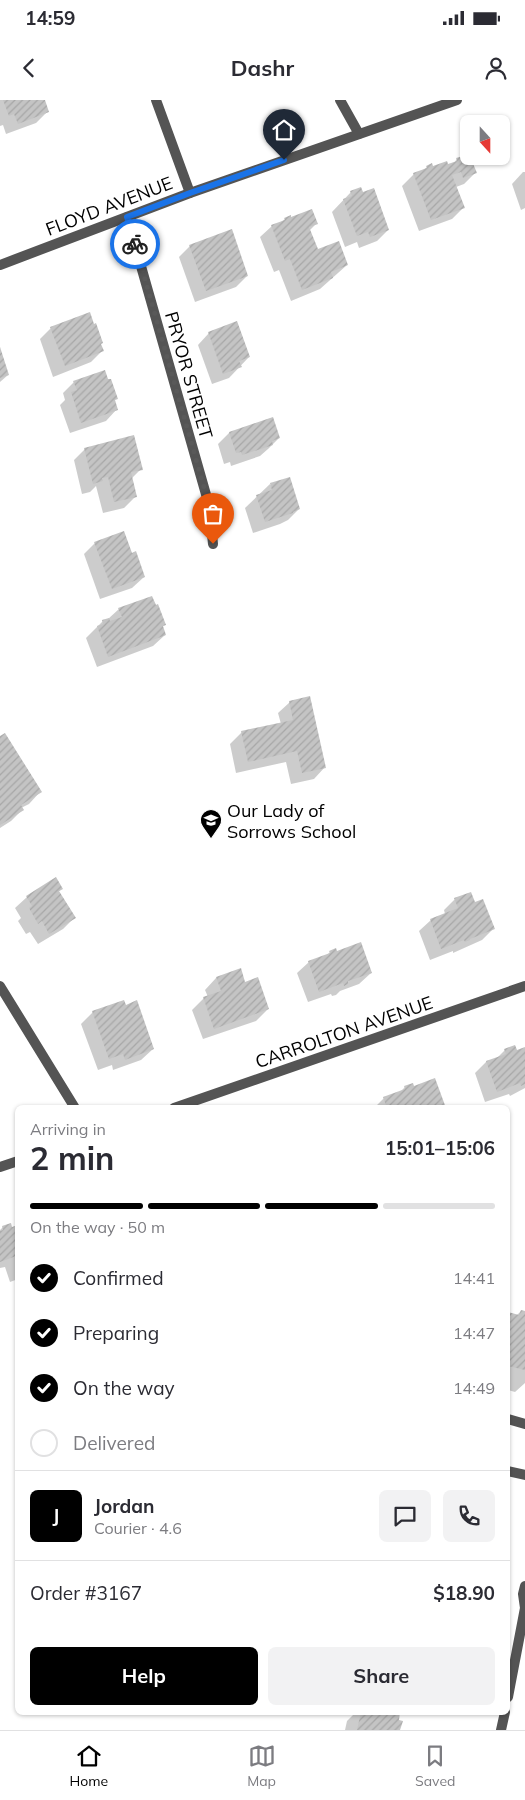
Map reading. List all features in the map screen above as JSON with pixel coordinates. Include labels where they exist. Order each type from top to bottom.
[{"type":"street","points":[[156,100],[190,193]]},
{"type":"street","points":[[340,100],[359,134]]},
{"type":"street","name":"FLOYD AVENUE","points":[[0,265],[190,193],[457,100]]},
{"type":"street","name":"PRYOR STREET","points":[[127,217],[209,505],[213,544]]},
{"type":"street","points":[[0,986],[73,1105]]},
{"type":"street","name":"CARROLTON AVENUE","points":[[183,1105],[525,986]]},
{"type":"street","points":[[0,1167],[15,1162]]},
{"type":"street","points":[[510,1420],[525,1424]]},
{"type":"street","points":[[510,1471],[525,1475]]},
{"type":"street","points":[[510,1686],[524,1608],[523,1594],[525,1586]]},
{"type":"street","points":[[501,1730],[504,1715]]},
{"type":"building","points":[[3,100],[45,100],[49,112],[18,124],[14,114],[9,116]]},
{"type":"building","points":[[460,157],[460,165],[474,165],[477,173],[463,178],[461,172],[452,175],[465,208],[431,220],[413,173],[427,168],[426,166],[432,163],[433,166],[447,161],[448,164],[457,161],[456,158]]},
{"type":"building","points":[[361,187],[363,192],[374,188],[389,230],[370,237],[368,232],[357,236],[343,199],[352,196],[350,191]]},
{"type":"building","points":[[312,209],[318,224],[309,227],[318,249],[339,241],[348,265],[331,272],[333,278],[302,290],[290,259],[285,261],[271,225],[285,220],[284,218],[291,215],[291,217]]},
{"type":"building","points":[[232,229],[248,276],[206,291],[189,245]]},
{"type":"building","points":[[90,312],[94,324],[96,323],[104,351],[65,366],[50,327]]},
{"type":"building","points":[[237,321],[250,357],[239,361],[242,367],[223,374],[208,332]]},
{"type":"building","points":[[0,347],[9,375],[0,378]]},
{"type":"building","points":[[105,370],[108,379],[111,379],[118,399],[115,400],[118,410],[81,423],[71,392],[77,390],[73,381]]},
{"type":"building","points":[[273,417],[280,438],[272,441],[273,445],[242,455],[241,452],[236,453],[229,432]]},
{"type":"building","points":[[134,435],[143,470],[131,472],[137,497],[114,502],[108,477],[102,478],[103,481],[93,484],[84,448]]},
{"type":"building","points":[[290,477],[300,509],[265,522],[256,495],[272,490],[270,483]]},
{"type":"building","points":[[124,531],[132,553],[136,551],[145,577],[112,589],[94,542]]},
{"type":"building","points":[[152,596],[156,605],[158,604],[166,625],[163,626],[166,635],[108,657],[97,626],[103,624],[102,620],[109,618],[110,621],[122,617],[118,608]]},
{"type":"building","points":[[310,696],[326,768],[302,773],[297,751],[248,762],[241,731],[293,720],[289,701]]},
{"type":"building","points":[[5,733],[42,792],[21,805],[24,810],[0,825],[0,736]]},
{"type":"building","points":[[56,877],[63,889],[59,891],[76,918],[49,934],[42,921],[38,924],[29,908],[32,906],[26,896]]},
{"type":"building","points":[[471,892],[475,902],[483,899],[495,929],[465,942],[464,940],[441,949],[430,919],[458,908],[454,898]]},
{"type":"building","points":[[361,942],[372,973],[348,981],[348,984],[344,986],[343,983],[319,992],[308,961],[330,953],[329,951],[336,948],[337,951]]},
{"type":"building","points":[[241,968],[245,982],[258,977],[269,1009],[214,1029],[203,997],[221,991],[216,977]]},
{"type":"building","points":[[124,1000],[126,1005],[137,1000],[154,1049],[125,1060],[123,1054],[109,1059],[92,1011]]},
{"type":"building","points":[[515,1045],[517,1050],[525,1047],[525,1084],[521,1086],[520,1083],[497,1092],[486,1061],[506,1054],[504,1049]]},
{"type":"building","points":[[435,1078],[445,1105],[386,1105],[383,1097],[405,1089],[404,1086],[413,1083],[414,1086]]},
{"type":"building","points":[[11,1223],[12,1227],[15,1226],[15,1256],[0,1262],[0,1231],[3,1230],[2,1226]]},
{"type":"building","points":[[521,1310],[525,1311],[525,1370],[510,1366],[510,1313],[519,1315]]},
{"type":"building","points":[[360,1715],[400,1715],[399,1720],[403,1721],[400,1730],[357,1730]]},
{"type":"way so far","points":[[135,244],[209,505],[213,544]]},
{"type":"place","name":"Our Lady of Sorrows School","points":[[211,839]]},
{"type":"route","points":[[135,244],[127,217],[284,160]]}]
